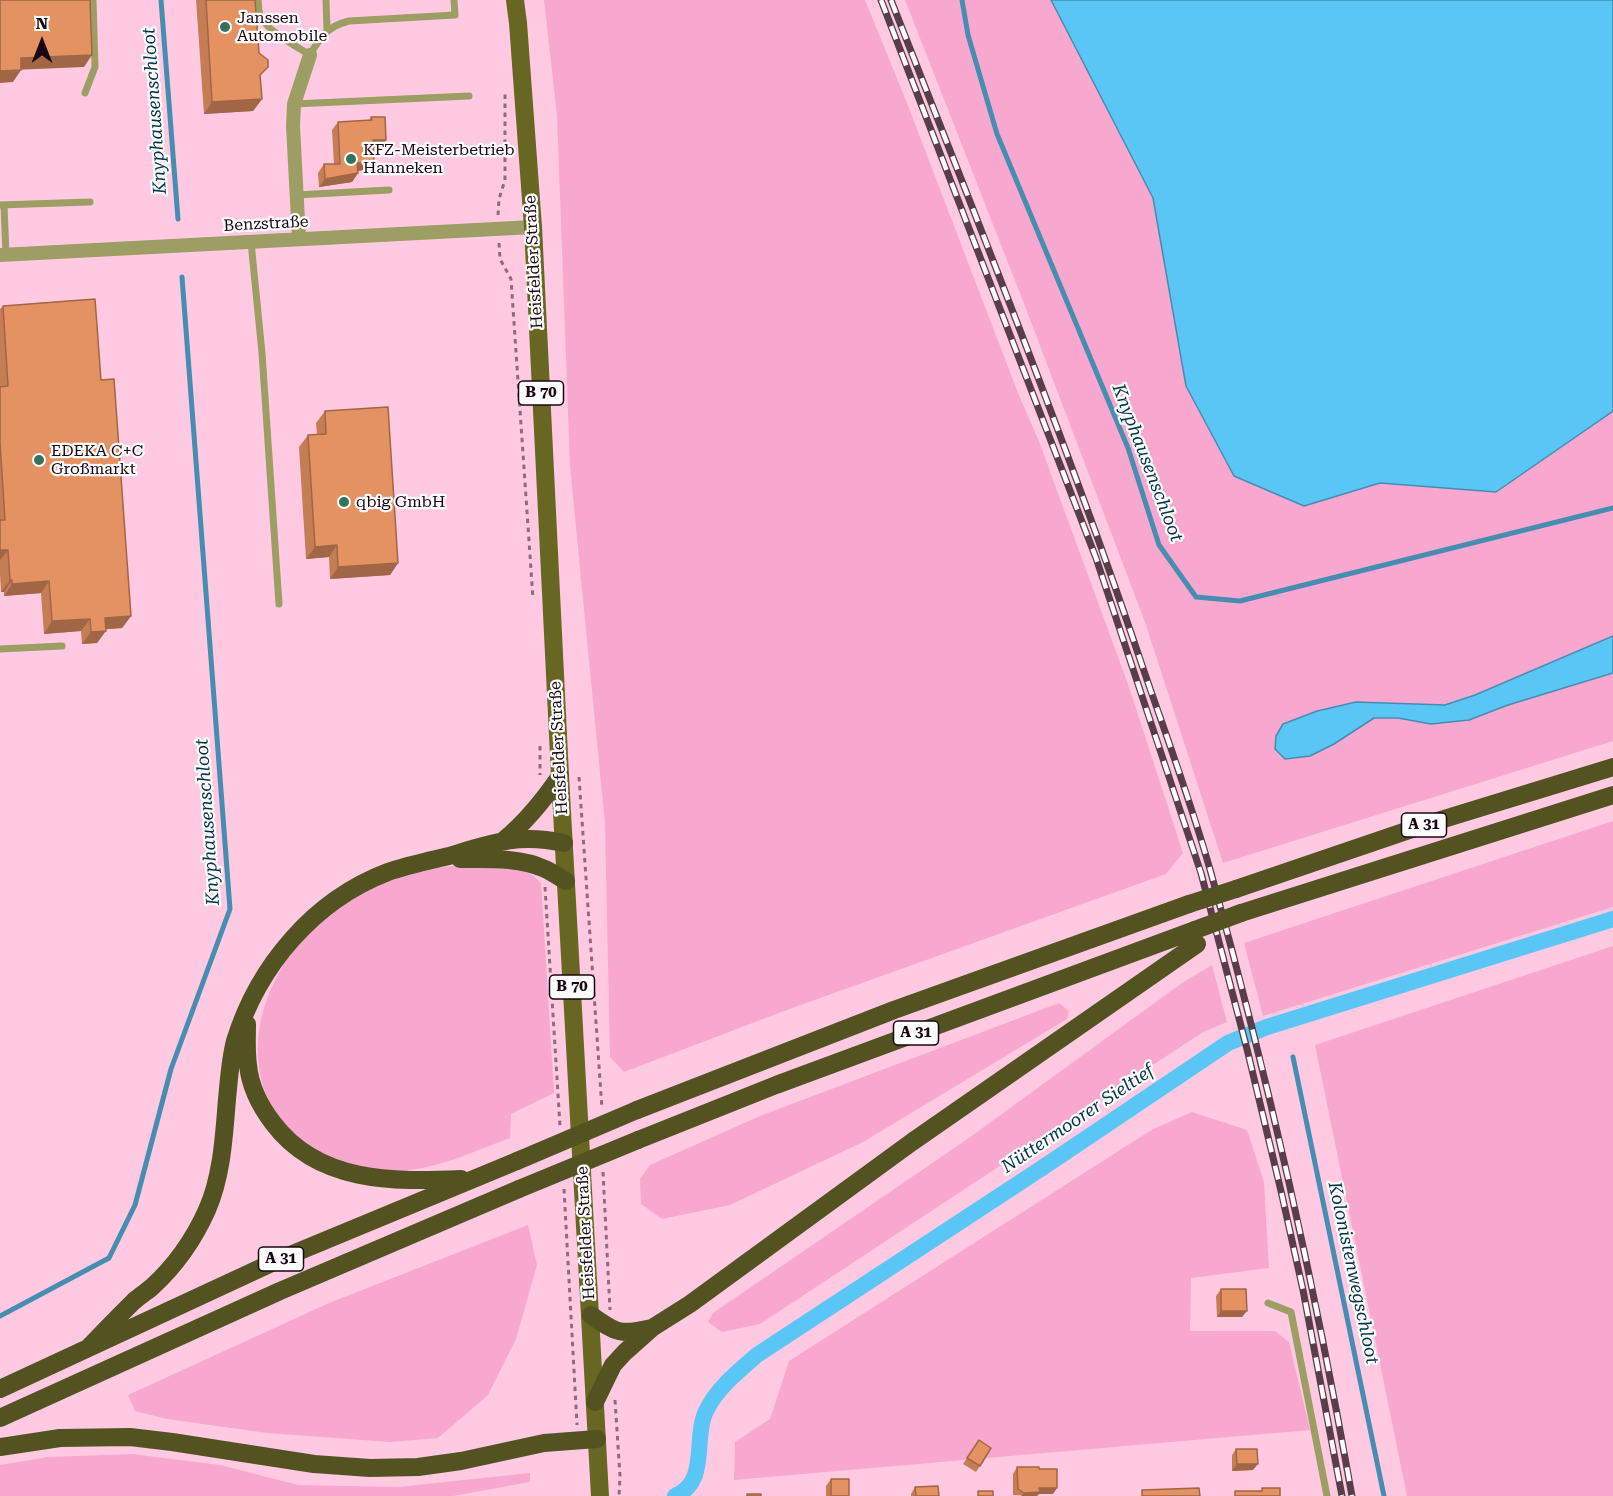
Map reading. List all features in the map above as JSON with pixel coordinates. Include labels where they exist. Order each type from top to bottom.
[{"type":"highway","name":"A 31","points":[[0,1389],[278,1260],[637,1110],[894,1010],[1189,904],[1421,826],[1613,767]]},
{"type":"highway","points":[[504,840],[524,824],[541,805],[560,776]]},
{"type":"highway","name":"A 31","points":[[0,1418],[280,1291],[519,1189],[776,1085],[1196,937],[1216,922],[1241,913],[1613,795]]},
{"type":"highway","points":[[90,1346],[166,1272],[191,1240],[207,1210],[221,1157],[235,1042],[248,1010],[274,961],[285,947],[326,908],[354,889],[388,872],[504,840],[526,838],[564,843]]},
{"type":"highway","points":[[438,859],[490,859],[524,863],[544,868],[566,881]]},
{"type":"highway","points":[[595,1402],[613,1365],[652,1328],[690,1304],[1196,937]]},
{"type":"highway","points":[[248,1010],[248,1066],[257,1097],[278,1130],[302,1152],[322,1164],[359,1175],[423,1180],[475,1178]]},
{"type":"highway","points":[[591,1315],[611,1330],[632,1333],[652,1328]]},
{"type":"highway","points":[[0,1447],[60,1438],[130,1437],[314,1464],[369,1468],[418,1467],[461,1461],[544,1443],[597,1439]]},
{"type":"main road","name":"Heisfelder Straße","points":[[515,0],[533,227],[560,776],[600,1493]]},
{"type":"street","points":[[299,239],[294,104],[310,55]]},
{"type":"street","name":"Benzstraße","points":[[3,255],[533,227]]},
{"type":"lane","points":[[85,93],[95,67],[93,0]]},
{"type":"lane","points":[[258,0],[259,13],[263,21],[310,55],[327,29],[338,23],[455,15],[454,0]]},
{"type":"lane","points":[[326,0],[327,29]]},
{"type":"lane","points":[[294,104],[469,96]]},
{"type":"lane","points":[[296,195],[389,190]]},
{"type":"lane","points":[[3,255],[2,205],[90,202]]},
{"type":"lane","points":[[251,242],[262,353],[279,604]]},
{"type":"lane","points":[[0,649],[62,646]]},
{"type":"lane","points":[[1268,1303],[1291,1312],[1327,1496]]},
{"type":"path","points":[[505,85],[506,180],[499,199],[498,229],[500,259],[511,279],[533,609]]},
{"type":"path","points":[[540,736],[541,805]]},
{"type":"path","points":[[544,868],[557,1070]]},
{"type":"path","points":[[564,1194],[578,1440]]},
{"type":"path","points":[[619,1489],[619,1496]]},
{"type":"shaded area","points":[[544,0],[865,0],[1040,444],[1129,687],[1183,853],[1166,874],[784,1011],[624,1072],[610,1057],[605,824],[570,466],[557,115]]},
{"type":"shaded area","points":[[905,0],[1051,0],[1153,198],[1186,386],[1304,506],[1380,483],[1496,492],[1613,411],[1613,636],[1475,695],[1445,705],[1356,702],[1276,736],[1275,749],[1285,759],[1310,756],[1334,744],[1374,718],[1398,718],[1431,724],[1469,720],[1508,705],[1613,673],[1613,741],[1223,863],[1145,622]]},
{"type":"shaded area","points":[[1613,821],[1613,907],[1263,1016],[1244,943]]},
{"type":"shaded area","points":[[459,865],[514,867],[533,876],[541,883],[554,1093],[511,1114],[510,1138],[437,1165],[405,1171],[368,1171],[354,1168],[311,1150],[296,1137],[272,1105],[261,1079],[258,1053],[260,1026],[267,999],[279,973],[294,950],[312,929],[344,904],[399,878]]},
{"type":"shaded area","points":[[1613,946],[1613,1496],[1407,1496],[1315,1045]]},
{"type":"shaded area","points":[[1212,965],[1227,1022],[1203,1032],[760,1324],[722,1332],[708,1322],[713,1313],[966,1140],[1182,983]]},
{"type":"shaded area","points":[[1059,1003],[1069,1011],[1067,1019],[863,1142],[730,1205],[662,1219],[641,1204],[640,1179],[650,1165],[760,1116]]},
{"type":"shaded area","points":[[1192,1112],[1247,1130],[1264,1182],[1269,1268],[1191,1278],[1190,1331],[1275,1331],[1289,1342],[1310,1430],[734,1480],[735,1442],[770,1419],[789,1361],[1153,1129]]},
{"type":"shaded area","points":[[528,1225],[537,1265],[516,1339],[488,1395],[438,1438],[390,1442],[267,1433],[167,1419],[135,1411],[128,1395],[329,1303]]},
{"type":"shaded area","points":[[132,1454],[220,1465],[298,1485],[398,1487],[530,1473],[530,1482],[453,1496],[0,1496],[0,1465],[48,1457]]},
{"type":"water","points":[[1051,0],[1613,0],[1613,411],[1496,492],[1380,483],[1304,506],[1234,476],[1186,386],[1153,198]]},
{"type":"water","points":[[1613,636],[1613,673],[1508,705],[1469,720],[1431,724],[1398,718],[1374,718],[1334,744],[1310,756],[1285,759],[1275,749],[1276,736],[1283,724],[1317,711],[1356,702],[1445,705],[1475,695]]},
{"type":"building","points":[[0,0],[90,0],[92,55],[21,58],[21,70],[0,71]]},
{"type":"building","points":[[206,0],[255,0],[259,53],[268,60],[268,67],[260,75],[262,99],[212,102]]},
{"type":"building","points":[[371,117],[385,117],[386,140],[373,140],[374,162],[357,163],[358,173],[325,179],[324,164],[340,164],[338,122],[372,120]]},
{"type":"building","points":[[95,299],[101,380],[114,379],[131,616],[105,618],[106,631],[91,632],[90,619],[52,621],[49,581],[12,584],[10,580],[8,550],[0,550],[0,520],[5,520],[0,443],[0,387],[8,386],[3,306]]},
{"type":"building","name":"qbig GmbH","points":[[388,407],[398,563],[338,567],[337,545],[315,547],[308,435],[326,434],[325,411]]},
{"type":"building","points":[[1221,1289],[1246,1289],[1247,1311],[1221,1311]]},
{"type":"building","points":[[979,1440],[991,1448],[980,1466],[967,1458]]},
{"type":"building","points":[[1236,1449],[1257,1449],[1258,1464],[1237,1464]]},
{"type":"building","points":[[1017,1467],[1057,1469],[1057,1488],[1039,1488],[1040,1492],[1024,1493],[1018,1489]]},
{"type":"building","points":[[831,1479],[849,1479],[849,1496],[831,1496]]},
{"type":"building","points":[[938,1486],[939,1496],[916,1496],[915,1487]]},
{"type":"building","points":[[1199,1488],[1200,1496],[1142,1496],[1142,1490]]},
{"type":"building","points":[[1262,1488],[1280,1488],[1280,1496],[1235,1496],[1235,1491],[1262,1491]]},
{"type":"building","points":[[978,1491],[993,1491],[993,1496],[978,1496]]},
{"type":"building","points":[[747,1494],[761,1494],[761,1496],[747,1496]]},
{"type":"waterway","name":"Knyphausenschloot","points":[[161,0],[178,219]]},
{"type":"waterway","name":"Knyphausenschloot","points":[[962,0],[968,35],[997,134],[1128,448],[1159,545],[1196,597],[1240,601],[1613,508]]},
{"type":"waterway","name":"Knyphausenschloot","points":[[0,1316],[109,1258],[135,1205],[171,1069],[230,909],[182,277]]},
{"type":"waterway","name":"Nüttermoorer Sieltief","points":[[675,1496],[686,1489],[697,1470],[701,1432],[707,1409],[723,1386],[757,1355],[1228,1043],[1267,1027],[1613,919]]},
{"type":"waterway","name":"Kolonistenwegschloot","points":[[1293,1057],[1384,1496]]},
{"type":"railway","points":[[881,0],[1096,558],[1201,873],[1281,1191],[1303,1290],[1342,1496]]},
{"type":"railway","points":[[891,0],[1085,502],[1204,848],[1252,1027],[1289,1183],[1338,1417],[1352,1496]]},
{"type":"place","name":"Janssen Automobile","points":[[225,27]]},
{"type":"place","name":"KFZ-Meisterbetrieb Hanneken","points":[[351,159]]},
{"type":"place","name":"EDEKA C+C Großmarkt","points":[[39,460]]},
{"type":"place","name":"qbig GmbH","points":[[344,502]]}]
